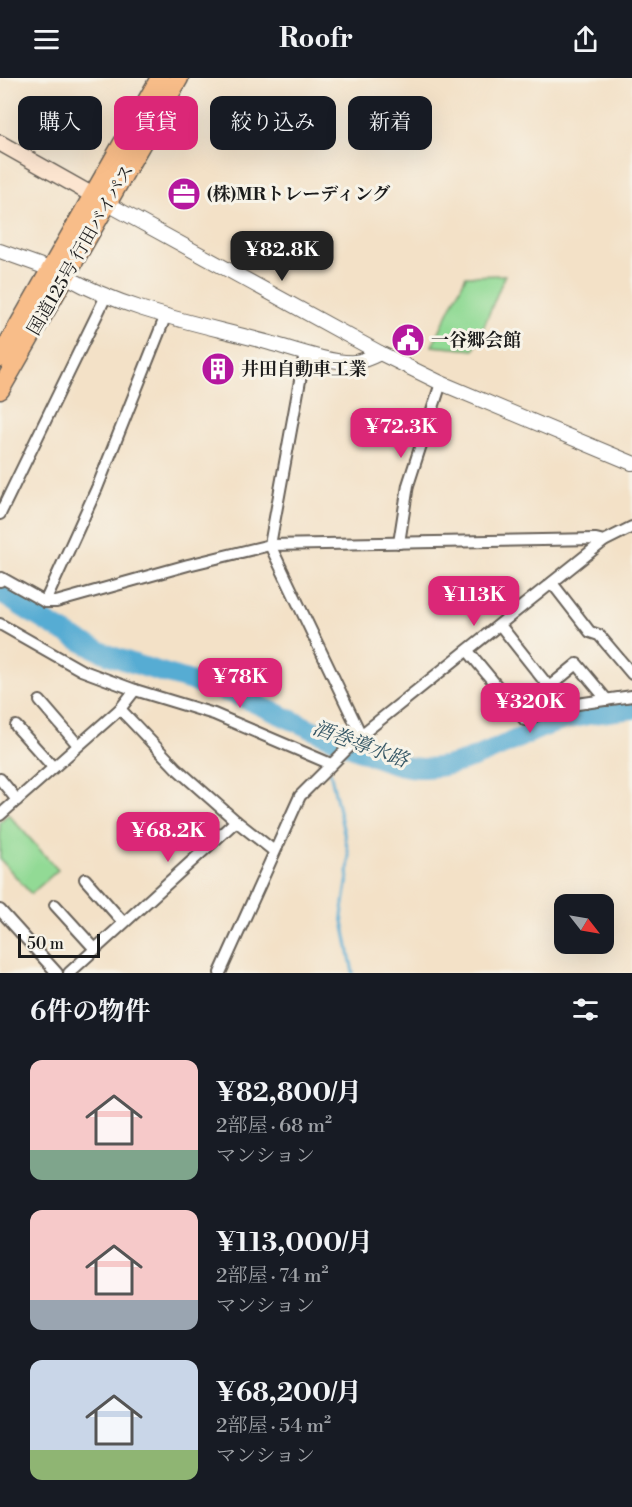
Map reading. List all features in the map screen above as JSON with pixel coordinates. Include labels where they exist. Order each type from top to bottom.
[{"type":"highway","name":"国道125号 行田バイパス","points":[[100,200],[160,78]]},
{"type":"highway","name":"国道125号 行田バイパス","points":[[0,390],[58,273],[100,200],[179,78]]},
{"type":"highway","name":"国道125号 行田バイパス","points":[[0,358],[58,273]]},
{"type":"main road","points":[[0,143],[100,200]]},
{"type":"street","points":[[100,200],[380,353],[441,383],[632,463]]},
{"type":"street","points":[[0,251],[58,273],[106,296],[166,315],[305,352],[353,362],[365,360],[380,353]]},
{"type":"street","points":[[0,514],[106,296]]},
{"type":"street","points":[[45,602],[98,488],[166,315]]},
{"type":"street","points":[[305,352],[270,545],[359,737]]},
{"type":"street","points":[[399,543],[408,485],[441,383]]},
{"type":"street","points":[[220,973],[300,796],[359,737],[604,541],[632,527]]},
{"type":"street","points":[[1,579],[45,602],[56,602],[270,545],[596,539],[604,541]]},
{"type":"street","points":[[552,583],[590,632],[599,635],[632,674]]},
{"type":"street","points":[[0,624],[81,670],[135,690],[213,714],[331,764]]},
{"type":"street","points":[[500,625],[549,687],[577,664],[607,700]]},
{"type":"street","points":[[468,651],[525,720],[557,707],[632,696]]},
{"type":"street","points":[[0,815],[120,709],[135,690]]},
{"type":"street","points":[[40,701],[78,745]]},
{"type":"street","points":[[120,709],[176,768],[274,851]]},
{"type":"street","points":[[16,726],[53,768]]},
{"type":"street","points":[[0,779],[17,800]]},
{"type":"street","points":[[69,973],[236,821]]},
{"type":"street","points":[[85,879],[123,922]]},
{"type":"street","points":[[55,905],[95,949]]},
{"type":"street","points":[[0,910],[57,973]]},
{"type":"green space","points":[[505,275],[474,350],[432,346],[466,276]]},
{"type":"green space","points":[[8,814],[58,870],[31,894],[0,859],[0,822]]},
{"type":"waterway","name":"酒巻導水路","points":[[0,593],[65,633],[107,654],[245,699],[367,754],[404,766],[423,768],[455,764],[557,722],[632,709]]},
{"type":"waterway","points":[[330,771],[349,855],[342,916],[353,973]]},
{"type":"waterway","points":[[245,931],[256,907]]},
{"type":"place","name":"(株)MRトレーディング","points":[[184,194]]},
{"type":"place","name":"一谷郷会館","points":[[408,340]]},
{"type":"place","name":"井田自動車工業","points":[[218,369]]}]
